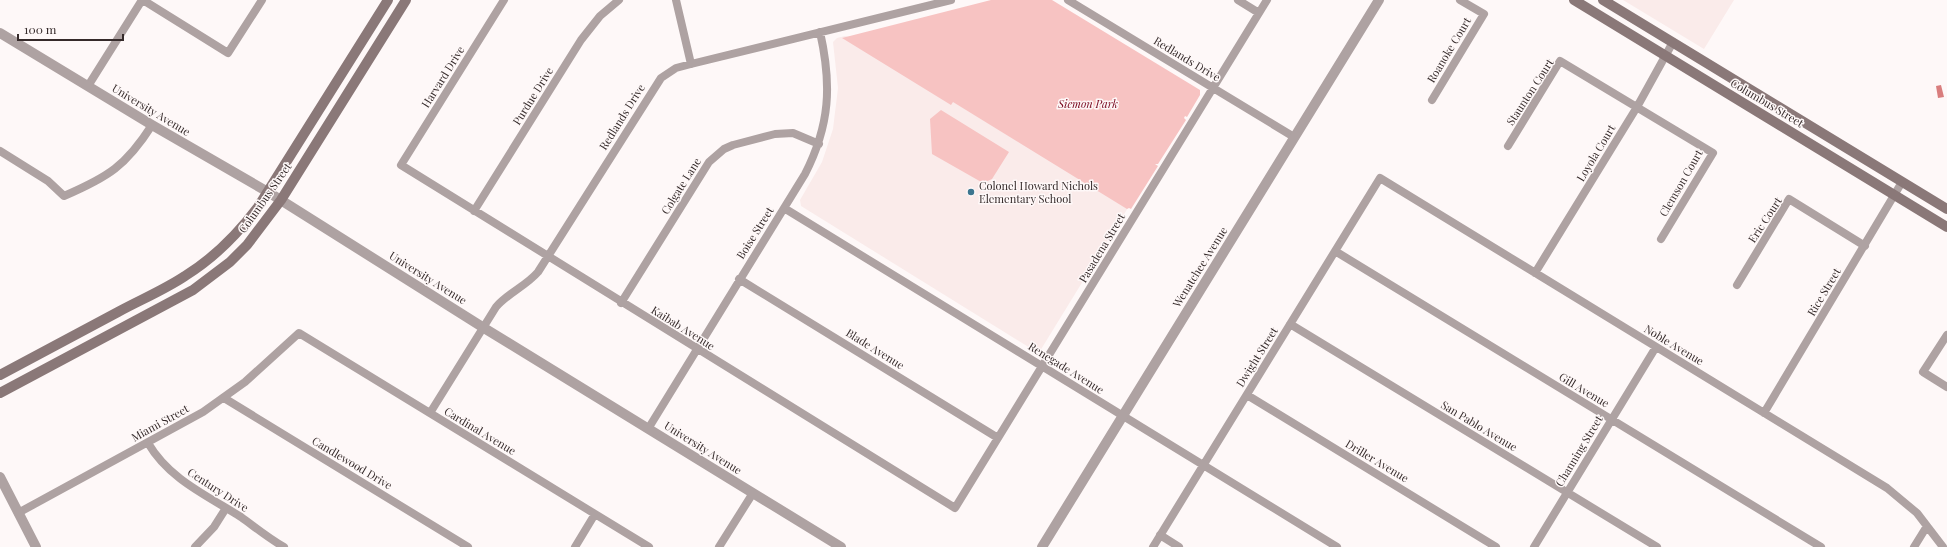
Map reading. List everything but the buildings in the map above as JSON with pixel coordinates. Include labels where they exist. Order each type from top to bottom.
[{"type":"main road","name":"Columbus Street","points":[[0,375],[185,277],[214,255],[235,235],[268,192],[388,0]]},
{"type":"main road","name":"Columbus Street","points":[[0,392],[193,290],[230,262],[247,245],[281,200],[406,0]]},
{"type":"main road","name":"Columbus Street","points":[[1574,0],[1947,227]]},
{"type":"main road","name":"Columbus Street","points":[[1603,0],[1947,209]]},
{"type":"street","points":[[88,86],[143,0],[228,53],[262,0]]},
{"type":"street","name":"Harvard Drive","points":[[401,165],[504,0]]},
{"type":"street","name":"Purdue Drive","points":[[474,211],[581,40],[600,16],[620,0]]},
{"type":"street","points":[[676,0],[691,64]]},
{"type":"street","name":"Redlands Drive","points":[[430,413],[502,300],[532,279],[548,257],[654,86],[668,72],[691,64],[951,0]]},
{"type":"street","name":"Redlands Drive","points":[[1068,0],[1294,138]]},
{"type":"street","points":[[1238,0],[1259,13]]},
{"type":"street","name":"Pasadena Street","points":[[955,508],[1267,0]]},
{"type":"street","name":"Wenatchee Avenue","points":[[1042,547],[1379,0]]},
{"type":"street","name":"Roanoke Court","points":[[1432,100],[1484,14],[1460,0]]},
{"type":"street","name":"Boise Street","points":[[648,429],[805,174],[819,144],[825,118],[828,88],[825,55],[820,32]]},
{"type":"street","name":"University Avenue","points":[[0,33],[152,125],[268,192],[484,328],[841,547]]},
{"type":"street","name":"Loyola Court","points":[[1535,273],[1636,107],[1673,42]]},
{"type":"street","name":"Staunton Court","points":[[1508,146],[1560,60],[1636,107]]},
{"type":"street","name":"Clemson Court","points":[[1636,107],[1713,153],[1661,239]]},
{"type":"street","points":[[0,151],[48,181],[64,196],[100,180],[120,166],[139,146],[152,125]]},
{"type":"street","name":"Colgate Lane","points":[[621,303],[709,162],[716,155],[733,144],[784,133],[802,136],[819,144]]},
{"type":"street","name":"Kaibab Avenue","points":[[401,165],[621,303],[955,508]]},
{"type":"street","name":"Noble Avenue","points":[[1380,178],[1887,488],[1903,499],[1943,547]]},
{"type":"street","name":"Dwight Street","points":[[1153,547],[1380,178]]},
{"type":"street","name":"Rice Street","points":[[1764,412],[1865,246],[1902,182]]},
{"type":"street","name":"Eric Court","points":[[1737,285],[1789,200],[1865,246]]},
{"type":"street","name":"Renegade Avenue","points":[[784,208],[1338,547]]},
{"type":"street","name":"Gill Avenue","points":[[1335,251],[1821,547]]},
{"type":"street","name":"Blade Avenue","points":[[740,279],[998,438]]},
{"type":"street","name":"San Pablo Avenue","points":[[1290,324],[1656,547]]},
{"type":"street","name":"Cardinal Avenue","points":[[299,333],[649,547]]},
{"type":"street","name":"Miami Street","points":[[18,513],[148,442],[224,398],[262,368],[299,333]]},
{"type":"street","points":[[1947,335],[1923,372],[1947,387]]},
{"type":"street","name":"Channing Street","points":[[1534,547],[1656,347]]},
{"type":"street","name":"Driller Avenue","points":[[1247,395],[1496,547]]},
{"type":"street","name":"Candlewood Drive","points":[[224,398],[468,547]]},
{"type":"street","name":"Century Drive","points":[[148,442],[161,462],[170,472],[284,547]]},
{"type":"street","points":[[0,477],[36,547]]},
{"type":"street","points":[[719,547],[753,493]]},
{"type":"street","points":[[196,547],[214,527],[226,508]]},
{"type":"street","points":[[575,547],[595,514]]},
{"type":"street","points":[[1914,547],[1927,526]]},
{"type":"street","points":[[1160,535],[1179,547]]},
{"type":"shaded area","points":[[1623,0],[1734,0],[1704,49]]},
{"type":"shaded area","name":"Colonel Howard Nichols Elementary School","points":[[845,36],[1196,97],[1040,351],[1035,351],[801,206],[800,200],[822,162],[833,129],[838,88],[833,42],[837,38]]},
{"type":"shaded area","points":[[1941,85],[1944,97],[1938,98],[1936,86]]},
{"type":"green space","name":"Siemon Park","points":[[991,0],[1052,0],[1200,90],[1200,95],[1187,117],[1185,116],[1184,118],[1186,120],[1158,164],[1155,164],[1158,166],[1131,209],[1127,209],[953,102],[951,105],[842,38]]},
{"type":"green space","points":[[941,110],[1009,152],[992,179],[983,183],[932,154],[930,119]]},
{"type":"place","name":"Colonel Howard Nichols Elementary School","points":[[971,192]]}]
